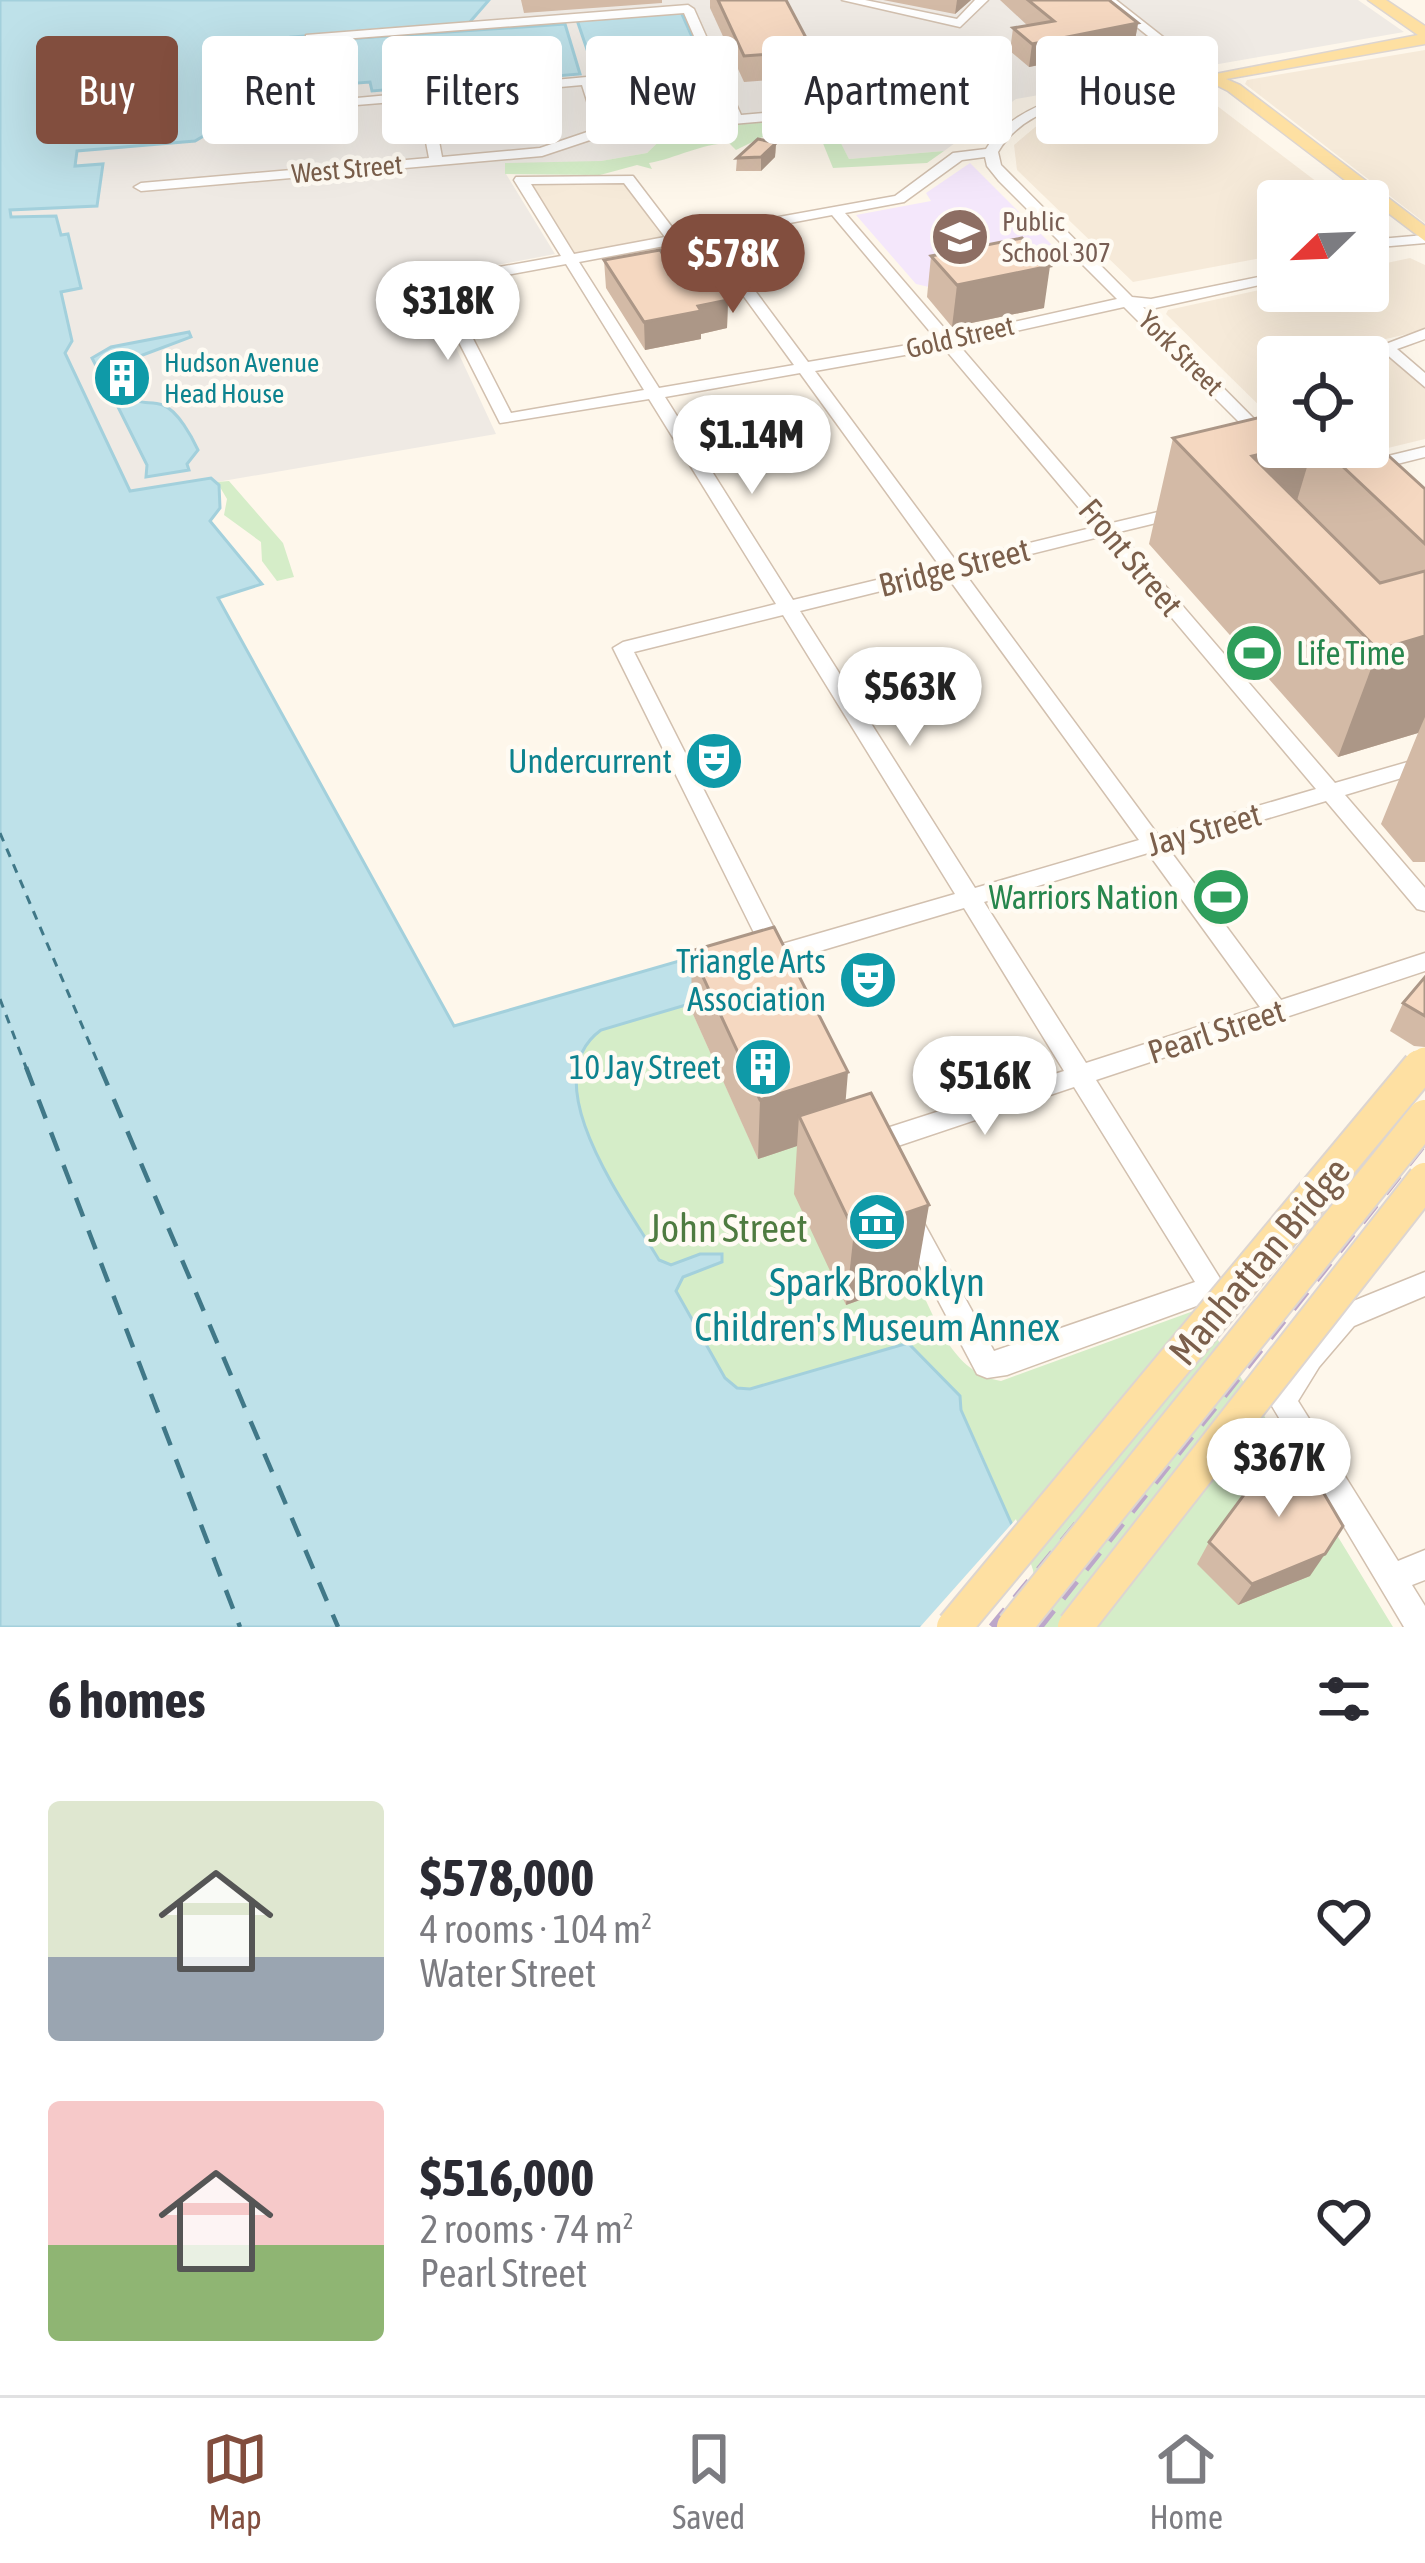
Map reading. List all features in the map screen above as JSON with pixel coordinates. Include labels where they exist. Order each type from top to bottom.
[{"type":"main road","points":[[1376,0],[1425,36]]},
{"type":"main road","points":[[1218,75],[1425,36]]},
{"type":"main road","points":[[1218,81],[1234,88],[1421,243]]},
{"type":"main road","points":[[1218,93],[1328,180]]},
{"type":"main road","points":[[1389,224],[1421,243]]},
{"type":"main road","name":"Manhattan Bridge","points":[[954,1627],[1425,1061]]},
{"type":"main road","points":[[1014,1627],[1425,1118]]},
{"type":"main road","points":[[1075,1627],[1425,1180]]},
{"type":"street","points":[[848,0],[960,23],[982,0]]},
{"type":"street","points":[[1108,0],[1155,36]]},
{"type":"street","points":[[382,100],[268,110],[312,85],[310,38],[688,9],[700,36]]},
{"type":"street","points":[[572,258],[898,199],[958,156],[991,152],[1008,125],[1036,110]]},
{"type":"street","name":"West Street","points":[[141,187],[542,152],[586,137]]},
{"type":"street","points":[[433,144],[436,161]]},
{"type":"street","name":"York Street","points":[[991,152],[1004,178],[1257,430]]},
{"type":"street","points":[[674,240],[628,179],[521,180],[1081,1075]]},
{"type":"street","name":"Front Street","points":[[836,211],[1425,903]]},
{"type":"street","points":[[706,234],[1276,1011]]},
{"type":"street","points":[[1389,239],[1421,243]]},
{"type":"street","points":[[1389,252],[1421,243]]},
{"type":"street","name":"Gold Street","points":[[572,258],[437,283],[506,419],[947,341],[1129,301],[1150,304],[1257,281]]},
{"type":"street","name":"Gold Street","points":[[1129,301],[1139,292],[1257,267]]},
{"type":"street","points":[[1425,334],[1391,342],[1388,350],[1425,382]]},
{"type":"street","points":[[1340,473],[1425,452]]},
{"type":"street","name":"Bridge Street","points":[[780,963],[623,648],[1206,506]]},
{"type":"street","name":"Jay Street","points":[[780,963],[970,898],[1425,764]]},
{"type":"street","name":"Pearl Street","points":[[1081,1075],[1213,1288],[1007,1362],[987,1365],[865,1135],[1081,1075],[1425,962]]},
{"type":"street","points":[[1420,1627],[1283,1401],[1309,1358],[1345,1317],[1425,1284]]},
{"type":"street","points":[[1391,1579],[1425,1564]]},
{"type":"shaded area","points":[[489,0],[1358,0],[1404,32],[1218,64],[1218,36],[1036,36],[1036,96],[1012,102],[1012,36],[762,36],[762,121],[738,123],[738,36],[586,36],[586,144],[656,144],[647,153],[601,161],[600,175],[506,174],[555,254],[424,279],[496,434],[217,482],[211,478],[130,491],[64,353],[72,340],[61,292],[81,287],[56,216],[11,218],[9,210],[97,206],[102,165],[75,166],[77,151],[178,144],[202,137],[202,144],[358,144],[358,36],[304,36],[469,23]]},
{"type":"shaded area","points":[[1425,50],[1425,223],[1389,195],[1389,180],[1369,180],[1245,84]]},
{"type":"shaded area","points":[[1218,107],[1314,180],[1257,180],[1257,259],[1133,282],[1017,170],[1014,145],[1036,126],[1036,144],[1218,144]]},
{"type":"shaded area","points":[[841,144],[954,144],[944,151],[849,159]]},
{"type":"shaded area","name":"Public School 307","points":[[970,163],[1066,259],[929,287],[916,284],[856,215],[931,201],[926,193]]},
{"type":"shaded area","points":[[532,184],[625,184],[663,238],[575,253]]},
{"type":"shaded area","points":[[1410,258],[1425,265],[1425,330],[1389,338],[1257,336],[1257,403],[1166,314],[1257,291],[1257,312],[1389,312],[1389,262]]},
{"type":"shaded area","points":[[1389,352],[1425,387],[1425,439],[1389,448]]},
{"type":"green space","points":[[762,121],[762,137],[736,150],[730,144],[738,144],[738,123]]},
{"type":"green space","points":[[656,144],[718,144],[649,163],[652,169],[637,165],[600,175],[505,174],[505,163],[601,161],[647,153]]},
{"type":"green space","points":[[823,144],[841,144],[849,159],[944,151],[927,163],[833,168]]},
{"type":"green space","points":[[229,481],[283,543],[294,577],[277,581],[262,561],[261,542],[224,515],[227,499],[217,482]]},
{"type":"green space","name":"John Street","points":[[776,978],[689,1005],[758,1158],[842,1131],[848,1304],[916,1280],[958,1356],[984,1376],[1001,1381],[1199,1309],[1393,1627],[1034,1627],[1016,1534],[981,1452],[961,1410],[908,1343],[750,1389],[737,1388],[725,1378],[614,1187],[580,1111],[574,1078],[584,1048],[601,1030]]},
{"type":"water","points":[[0,0],[489,0],[469,23],[304,36],[202,36],[202,137],[178,142],[178,36],[36,36],[36,144],[160,144],[77,151],[75,166],[103,164],[97,206],[10,210],[11,217],[56,216],[61,235],[68,234],[81,288],[61,292],[72,341],[65,353],[130,491],[211,478],[219,485],[220,508],[210,521],[262,584],[218,598],[454,1026],[693,957],[713,997],[601,1030],[582,1052],[576,1080],[580,1111],[592,1144],[659,1260],[671,1265],[700,1254],[722,1254],[722,1262],[683,1277],[676,1291],[725,1378],[737,1388],[750,1389],[908,1343],[960,1396],[961,1410],[1016,1534],[1034,1627],[0,1627]]},
{"type":"water","points":[[681,12],[692,36],[586,36],[586,46],[577,20]]},
{"type":"water","points":[[565,24],[580,74],[562,75],[562,36],[389,36]]},
{"type":"water","points":[[382,36],[382,90],[372,91],[370,82],[358,83],[358,38]]},
{"type":"water","points":[[189,332],[191,337],[132,359],[128,371],[110,374],[106,385],[92,358],[111,347]]},
{"type":"water","points":[[128,393],[140,402],[163,405],[179,418],[198,450],[187,464],[189,470],[146,477],[147,465],[113,397]]},
{"type":"pier","points":[[1016,1519],[1033,1570],[1040,1627],[920,1627]]},
{"type":"building","points":[[718,0],[786,0],[805,36],[762,36],[762,55],[744,56]]},
{"type":"building","points":[[1028,0],[1109,0],[1138,23],[1072,36],[1036,36],[1032,44],[1013,28],[1054,21]]},
{"type":"building","points":[[758,139],[762,144],[775,144],[761,157],[737,158]]},
{"type":"building","points":[[1022,238],[1050,266],[957,285],[931,256]]},
{"type":"building","points":[[660,250],[682,281],[710,276],[728,300],[698,306],[701,311],[644,322],[604,260]]},
{"type":"building","points":[[1257,418],[1257,455],[1252,456],[1257,468],[1264,468],[1380,583],[1425,571],[1425,636],[1378,650],[1173,438]]},
{"type":"building","points":[[1389,456],[1425,489],[1425,544],[1344,468],[1389,468]]},
{"type":"building","points":[[774,927],[848,1072],[760,1100],[691,951]]},
{"type":"building","points":[[1425,977],[1425,1016],[1403,1003]]},
{"type":"building","points":[[871,1093],[929,1205],[854,1231],[799,1116]]},
{"type":"building","points":[[1289,1434],[1343,1526],[1325,1554],[1252,1584],[1209,1542]]},
{"type":"ferry route","points":[[0,833],[101,1070]]},
{"type":"ferry route","points":[[0,999],[27,1070]]},
{"type":"ferry route","points":[[26,1067],[240,1627]]},
{"type":"ferry route","points":[[100,1067],[338,1627]]},
{"type":"railway","points":[[969,1627],[1425,1075]]},
{"type":"railway","points":[[1039,1627],[1425,1142]]},
{"type":"railway","points":[[992,1627],[1084,1516]]},
{"type":"place","name":"Public School 307","points":[[960,237]]},
{"type":"place","name":"Hudson Avenue Head House","points":[[122,378]]},
{"type":"place","name":"Life Time","points":[[1254,653]]},
{"type":"place","name":"Undercurrent","points":[[714,761]]},
{"type":"place","name":"Warriors Nation","points":[[1221,897]]},
{"type":"place","name":"Triangle Arts Association","points":[[868,980]]},
{"type":"place","name":"10 Jay Street","points":[[763,1067]]},
{"type":"place","name":"Spark Brooklyn Children's Museum Annex","points":[[877,1222]]}]
